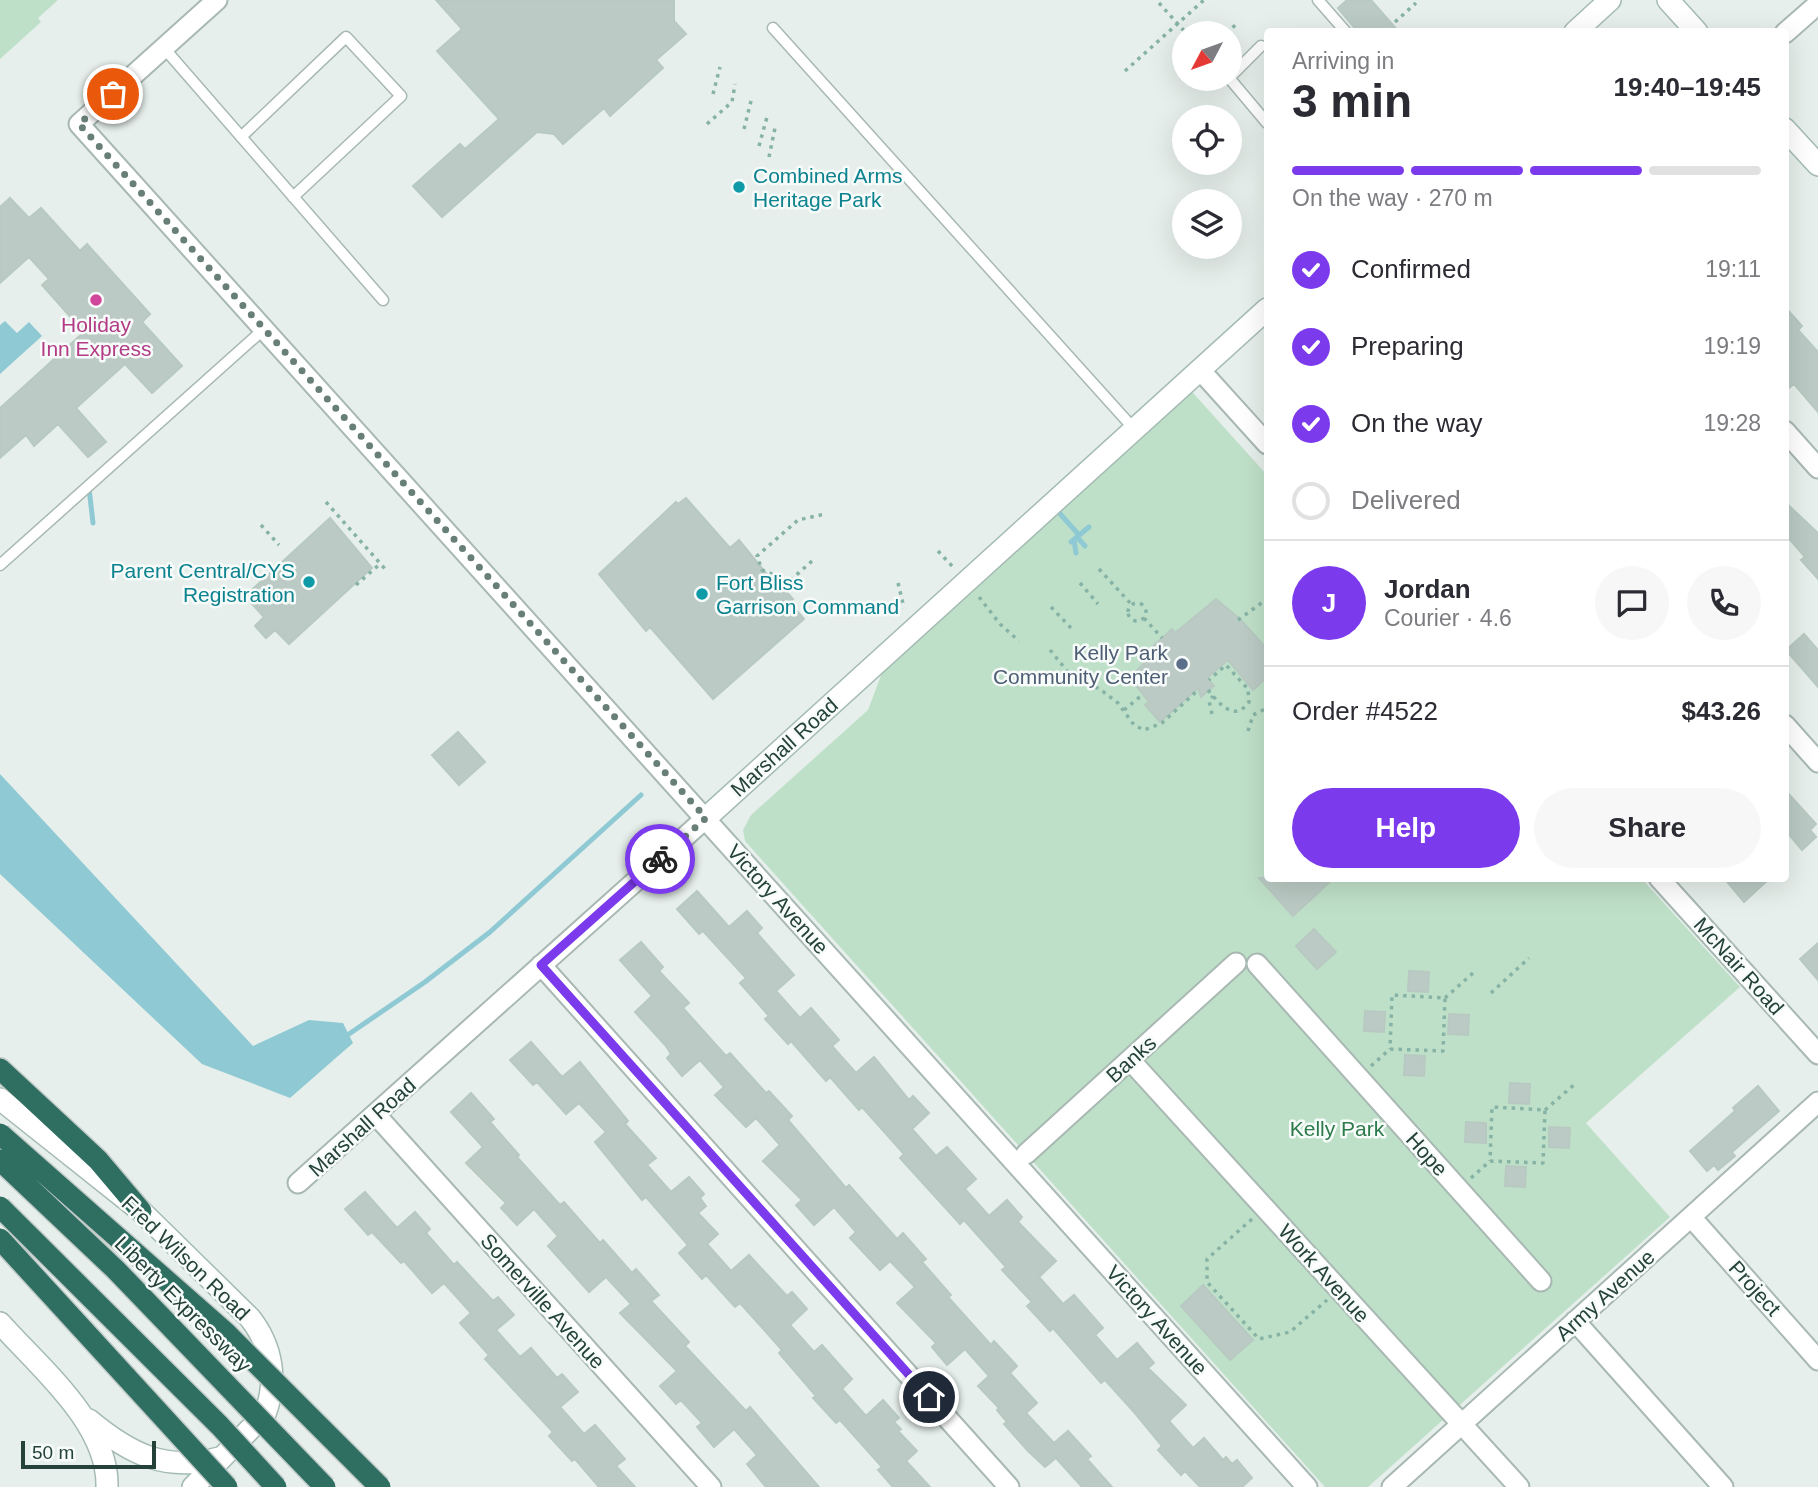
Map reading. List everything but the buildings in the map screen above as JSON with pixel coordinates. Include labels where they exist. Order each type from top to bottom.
[{"type":"highway","points":[[0,1069],[98,1160],[142,1211]]},
{"type":"highway","points":[[0,1134],[226,1333],[380,1487]]},
{"type":"highway","name":"Liberty Expressway","points":[[0,1160],[115,1269],[325,1487]]},
{"type":"highway","points":[[0,1207],[220,1426],[276,1487]]},
{"type":"highway","points":[[0,1239],[166,1417],[227,1487]]},
{"type":"main road","points":[[1579,28],[1610,0]]},
{"type":"main road","points":[[1668,0],[1693,28]]},
{"type":"main road","points":[[1789,133],[1818,165]]},
{"type":"main road","name":"Marshall Road","points":[[706,818],[1264,312]]},
{"type":"main road","name":"Fred Wilson Road","points":[[0,1099],[142,1211],[250,1318],[269,1350],[270,1400],[265,1413],[228,1455]]},
{"type":"main road","points":[[0,1323],[94,1432],[102,1449],[107,1487]]},
{"type":"main road","points":[[77,1410],[119,1440],[163,1463],[200,1463],[228,1455]]},
{"type":"main road","points":[[193,1487],[228,1455]]},
{"type":"street","points":[[164,48],[217,0]]},
{"type":"street","points":[[1789,29],[1818,4]]},
{"type":"street","name":"Victory Avenue","points":[[164,48],[79,124],[1307,1487]]},
{"type":"street","points":[[1201,370],[1264,441]]},
{"type":"street","points":[[1789,435],[1818,468]]},
{"type":"street","points":[[1789,729],[1818,762]]},
{"type":"street","name":"Marshall Road","points":[[298,1183],[706,818]]},
{"type":"street","name":"McNair Road","points":[[1663,882],[1818,1054]]},
{"type":"street","name":"Banks","points":[[1026,1154],[1236,963]]},
{"type":"street","name":"Hope","points":[[1257,964],[1541,1281]]},
{"type":"street","points":[[541,965],[1009,1487]]},
{"type":"street","name":"Work Avenue","points":[[1130,1060],[1519,1487]]},
{"type":"street","name":"Army Avenue","points":[[1392,1487],[1818,1102]]},
{"type":"street","name":"Somerville Avenue","points":[[376,1115],[711,1487]]},
{"type":"street","name":"Project","points":[[1691,1217],[1818,1360]]},
{"type":"street","points":[[1576,1321],[1723,1487]]},
{"type":"lane","points":[[1318,0],[1342,28]]},
{"type":"lane","points":[[773,29],[1136,430]]},
{"type":"lane","points":[[241,137],[346,37],[401,96],[293,197]]},
{"type":"lane","points":[[1242,66],[1261,46]]},
{"type":"lane","points":[[164,48],[383,300]]},
{"type":"lane","points":[[1241,91],[1264,119]]},
{"type":"lane","points":[[0,565],[264,329]]},
{"type":"path","points":[[1181,21],[1204,0]]},
{"type":"path","points":[[1159,3],[1175,21]]},
{"type":"path","points":[[1395,22],[1416,3]]},
{"type":"path","points":[[1125,71],[1172,29]]},
{"type":"path","points":[[713,94],[720,66]]},
{"type":"path","points":[[707,124],[732,102],[735,84]]},
{"type":"path","points":[[744,129],[751,101]]},
{"type":"path","points":[[759,146],[767,117]]},
{"type":"path","points":[[769,157],[775,128]]},
{"type":"path","points":[[326,502],[386,569]]},
{"type":"path","points":[[812,561],[783,587],[772,574],[762,570],[757,556],[797,520],[825,514]]},
{"type":"path","points":[[261,525],[279,545]]},
{"type":"path","points":[[356,585],[381,563]]},
{"type":"path","points":[[1099,569],[1132,605],[1144,607],[1144,618],[1162,638]]},
{"type":"path","points":[[898,583],[904,608]]},
{"type":"path","points":[[1080,583],[1098,604]]},
{"type":"path","points":[[1238,620],[1264,601]]},
{"type":"path","points":[[1132,605],[1129,613],[1131,618],[1136,621],[1144,618]]},
{"type":"path","points":[[1051,607],[1071,628]]},
{"type":"path","points":[[1050,650],[1068,672],[1101,690],[1124,710],[1134,725],[1149,730],[1161,723],[1197,691]]},
{"type":"path","points":[[1209,680],[1226,665],[1248,689],[1249,702],[1245,708],[1231,712],[1225,709],[1209,690]]},
{"type":"path","points":[[1124,710],[1142,695]]},
{"type":"path","points":[[1212,714],[1209,701],[1213,695]]},
{"type":"path","points":[[1245,708],[1253,715]]},
{"type":"path","points":[[1248,731],[1253,715],[1264,710]]},
{"type":"path","points":[[1491,993],[1529,958]]},
{"type":"path","points":[[1390,1049],[1392,995],[1445,998],[1473,973]]},
{"type":"path","points":[[1358,1077],[1390,1049],[1443,1051],[1445,998]]},
{"type":"path","points":[[1490,1161],[1492,1107],[1545,1110],[1575,1084]]},
{"type":"path","points":[[1459,1189],[1490,1161],[1543,1163],[1545,1110]]},
{"type":"path","points":[[1265,1208],[1207,1259],[1208,1282],[1259,1339],[1290,1332],[1339,1289]]},
{"type":"green space","points":[[0,0],[58,0],[38,18],[41,22],[0,59]]},
{"type":"green space","name":"Kelly Park","points":[[1185,384],[1264,472],[1264,882],[1645,882],[1740,987],[1586,1123],[1670,1217],[1368,1487],[1325,1487],[745,841],[743,830],[751,815],[868,710],[891,649]]},
{"type":"water","points":[[5,321],[17,333],[29,322],[42,336],[0,374],[0,325]]},
{"type":"water","points":[[0,774],[253,1046],[309,1020],[343,1023],[353,1043],[290,1098],[202,1064],[0,874]]},
{"type":"waterway","points":[[89,488],[93,523]]},
{"type":"waterway","points":[[1054,507],[1079,535]]},
{"type":"waterway","points":[[1071,542],[1089,527]]},
{"type":"waterway","points":[[1077,537],[1085,546]]},
{"type":"waterway","points":[[1074,540],[1076,553]]},
{"type":"waterway","points":[[349,1034],[425,982],[490,932],[641,795]]},
{"type":"way so far","points":[[113,94],[79,124],[706,818],[660,859]]},
{"type":"place","name":"Combined Arms Heritage Park","points":[[739,187]]},
{"type":"place","name":"Holiday Inn Express","points":[[96,300]]},
{"type":"place","name":"Parent Central/CYS Registration","points":[[309,582]]},
{"type":"place","name":"Fort Bliss Garrison Command","points":[[702,594]]},
{"type":"place","name":"Kelly Park Community Center","points":[[1182,664]]},
{"type":"route","points":[[660,859],[541,965],[929,1397]]}]
